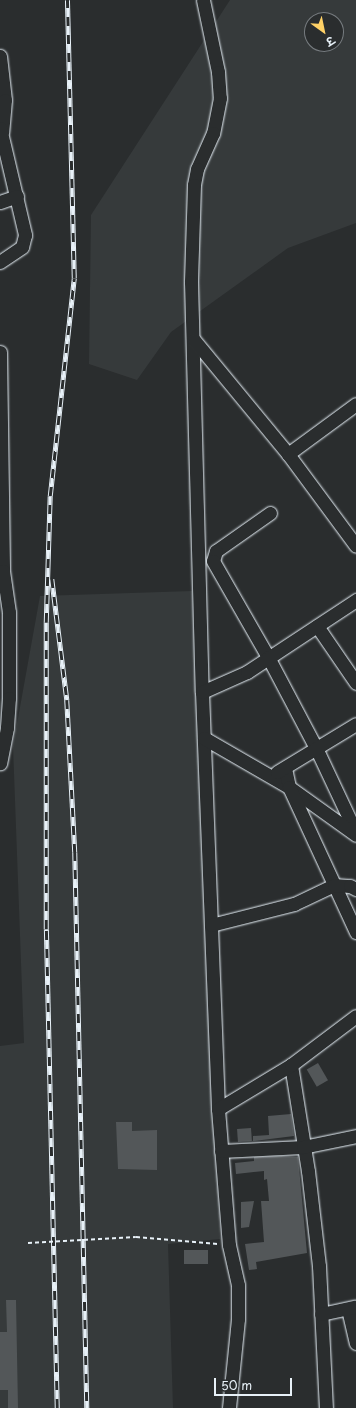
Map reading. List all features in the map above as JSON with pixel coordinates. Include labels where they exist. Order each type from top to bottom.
[{"type":"street","points":[[203,0],[218,72],[220,98],[213,133],[197,169],[194,185],[191,282],[194,340],[202,692],[218,1109],[229,1245],[238,1285],[238,1319],[229,1408]]},
{"type":"street","points":[[0,56],[6,100],[1,130],[25,235],[22,247],[0,262]]},
{"type":"street","points":[[0,202],[17,196]]},
{"type":"street","points":[[194,340],[288,454],[356,546]]},
{"type":"street","points":[[0,352],[3,571],[6,623],[4,689],[7,728],[1,748],[0,763]]},
{"type":"street","points":[[288,454],[356,404]]},
{"type":"street","points":[[270,513],[216,551],[213,557],[317,750],[356,834]]},
{"type":"street","points":[[202,692],[247,672],[356,600]]},
{"type":"street","points":[[0,601],[6,623]]},
{"type":"street","points":[[318,626],[356,682]]},
{"type":"street","points":[[268,776],[317,750],[356,724]]},
{"type":"street","points":[[204,738],[289,787],[356,834]]},
{"type":"street","points":[[285,768],[289,787],[356,932]]},
{"type":"street","points":[[211,925],[294,904],[334,885],[350,886],[356,889]]},
{"type":"street","points":[[218,1109],[291,1065],[356,1016]]},
{"type":"street","points":[[291,1065],[308,1171],[319,1266],[326,1408]]},
{"type":"street","points":[[221,1151],[303,1147],[356,1136]]},
{"type":"street","points":[[321,1314],[352,1308],[356,1343]]},
{"type":"path","points":[[28,1243],[136,1237],[229,1245]]},
{"type":"shaded area","points":[[230,0],[356,0],[356,223],[288,248],[171,332],[137,380],[89,364],[91,215]]},
{"type":"shaded area","points":[[192,591],[220,1239],[168,1244],[173,1408],[0,1408],[0,1046],[24,1043],[13,746],[40,596]]},
{"type":"building","points":[[318,1063],[328,1080],[317,1087],[307,1070]]},
{"type":"building","points":[[291,1114],[294,1136],[253,1141],[253,1136],[269,1135],[268,1116]]},
{"type":"building","points":[[116,1122],[132,1122],[132,1131],[157,1130],[157,1170],[118,1169]]},
{"type":"building","points":[[251,1128],[252,1141],[238,1142],[237,1129]]},
{"type":"building","points":[[254,1157],[298,1157],[307,1253],[256,1262],[257,1269],[249,1270],[245,1244],[264,1242],[261,1201],[269,1201],[267,1179],[264,1180],[264,1171],[236,1174],[235,1163],[254,1161]]},
{"type":"building","points":[[254,1201],[249,1227],[241,1228],[241,1202]]},
{"type":"building","points":[[184,1250],[208,1250],[208,1264],[184,1264]]},
{"type":"building","points":[[6,1300],[16,1300],[18,1408],[8,1408],[8,1390],[0,1390],[0,1332],[7,1332]]},
{"type":"railway","points":[[57,1408],[46,929],[46,622],[50,496],[74,278],[67,0]]},
{"type":"railway","points":[[52,579],[67,700],[75,852],[87,1408]]}]
